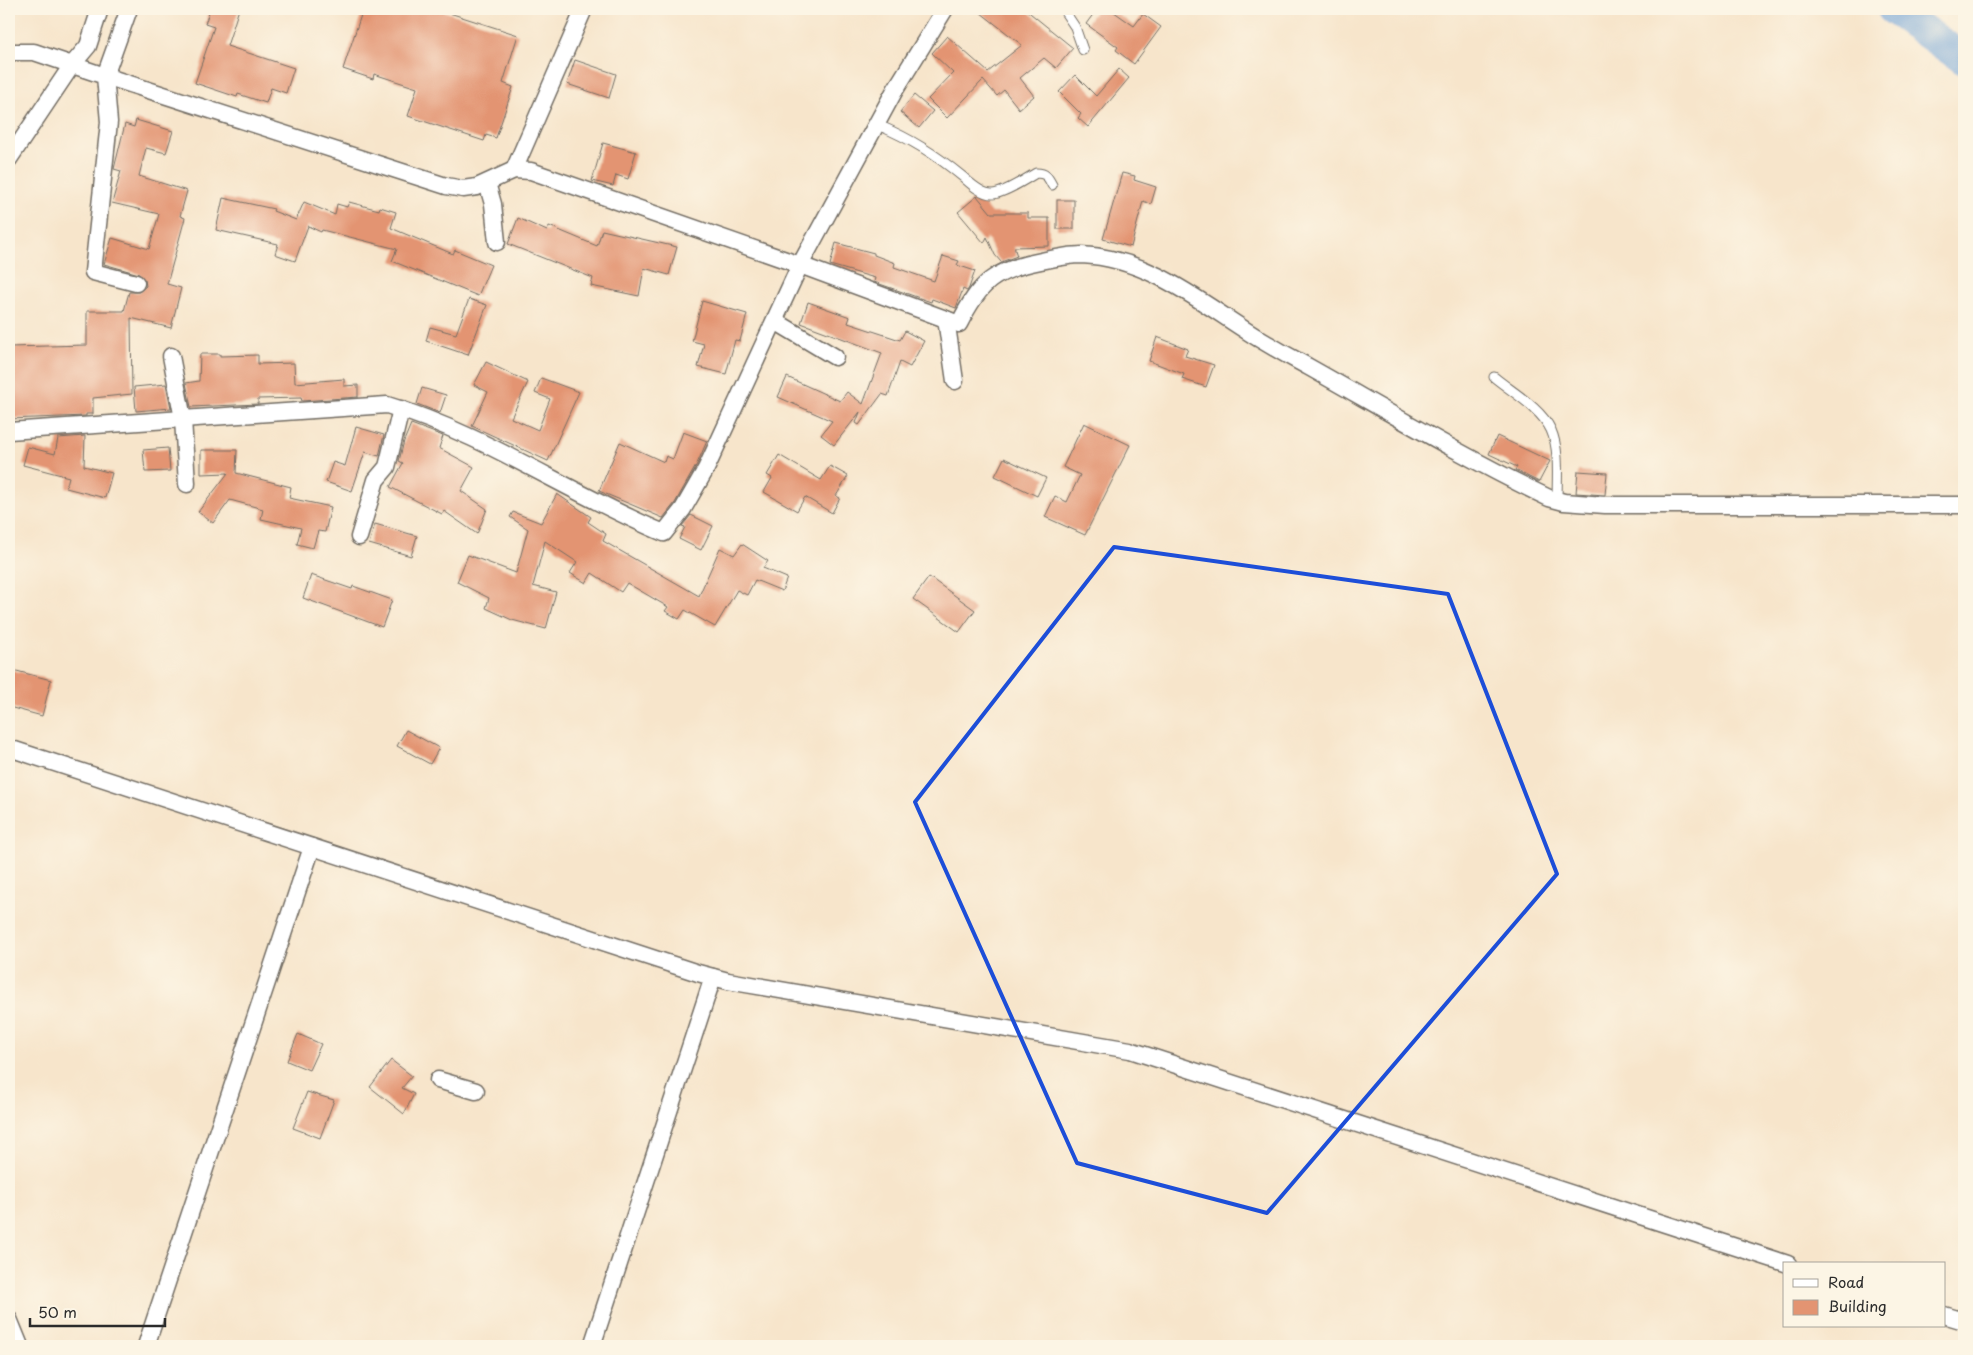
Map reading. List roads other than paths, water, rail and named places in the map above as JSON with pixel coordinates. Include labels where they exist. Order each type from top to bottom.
[{"type":"street","points":[[9,159],[72,64],[88,46],[100,9]]},
{"type":"street","points":[[129,9],[105,76],[109,122],[93,272],[136,283]]},
{"type":"street","points":[[514,170],[584,9]]},
{"type":"street","points":[[9,431],[387,405],[420,415],[496,449],[664,533],[683,509],[706,469],[800,265],[906,72],[945,9]]},
{"type":"street","points":[[9,52],[34,52],[463,190],[514,170],[531,171],[800,265],[959,324],[973,296],[997,275],[1016,267],[1061,257],[1083,256],[1131,265],[1176,286],[1301,363],[1527,488],[1556,500],[1605,505],[1964,505]]},
{"type":"street","points":[[487,182],[493,204],[497,242]]},
{"type":"street","points":[[946,319],[955,381]]},
{"type":"street","points":[[775,321],[835,357]]},
{"type":"street","points":[[171,356],[183,419],[187,484]]},
{"type":"street","points":[[359,537],[376,480],[387,467],[402,409]]},
{"type":"street","points":[[9,748],[713,977],[1130,1050],[1783,1262]]},
{"type":"street","points":[[146,1346],[312,847]]},
{"type":"street","points":[[592,1346],[713,977]]},
{"type":"street","points":[[438,1080],[476,1091]]},
{"type":"street","points":[[1946,1316],[1964,1321]]},
{"type":"street","points":[[9,1319],[20,1346]]},
{"type":"lane","points":[[1063,9],[1075,28],[1083,50]]},
{"type":"lane","points":[[878,125],[934,153],[976,188],[986,193],[993,194],[1001,191],[1036,173],[1043,173],[1048,176],[1052,185]]},
{"type":"lane","points":[[1494,377],[1538,413],[1551,429],[1556,460],[1556,500]]},
{"type":"waterway","points":[[1893,9],[1964,59]]}]
